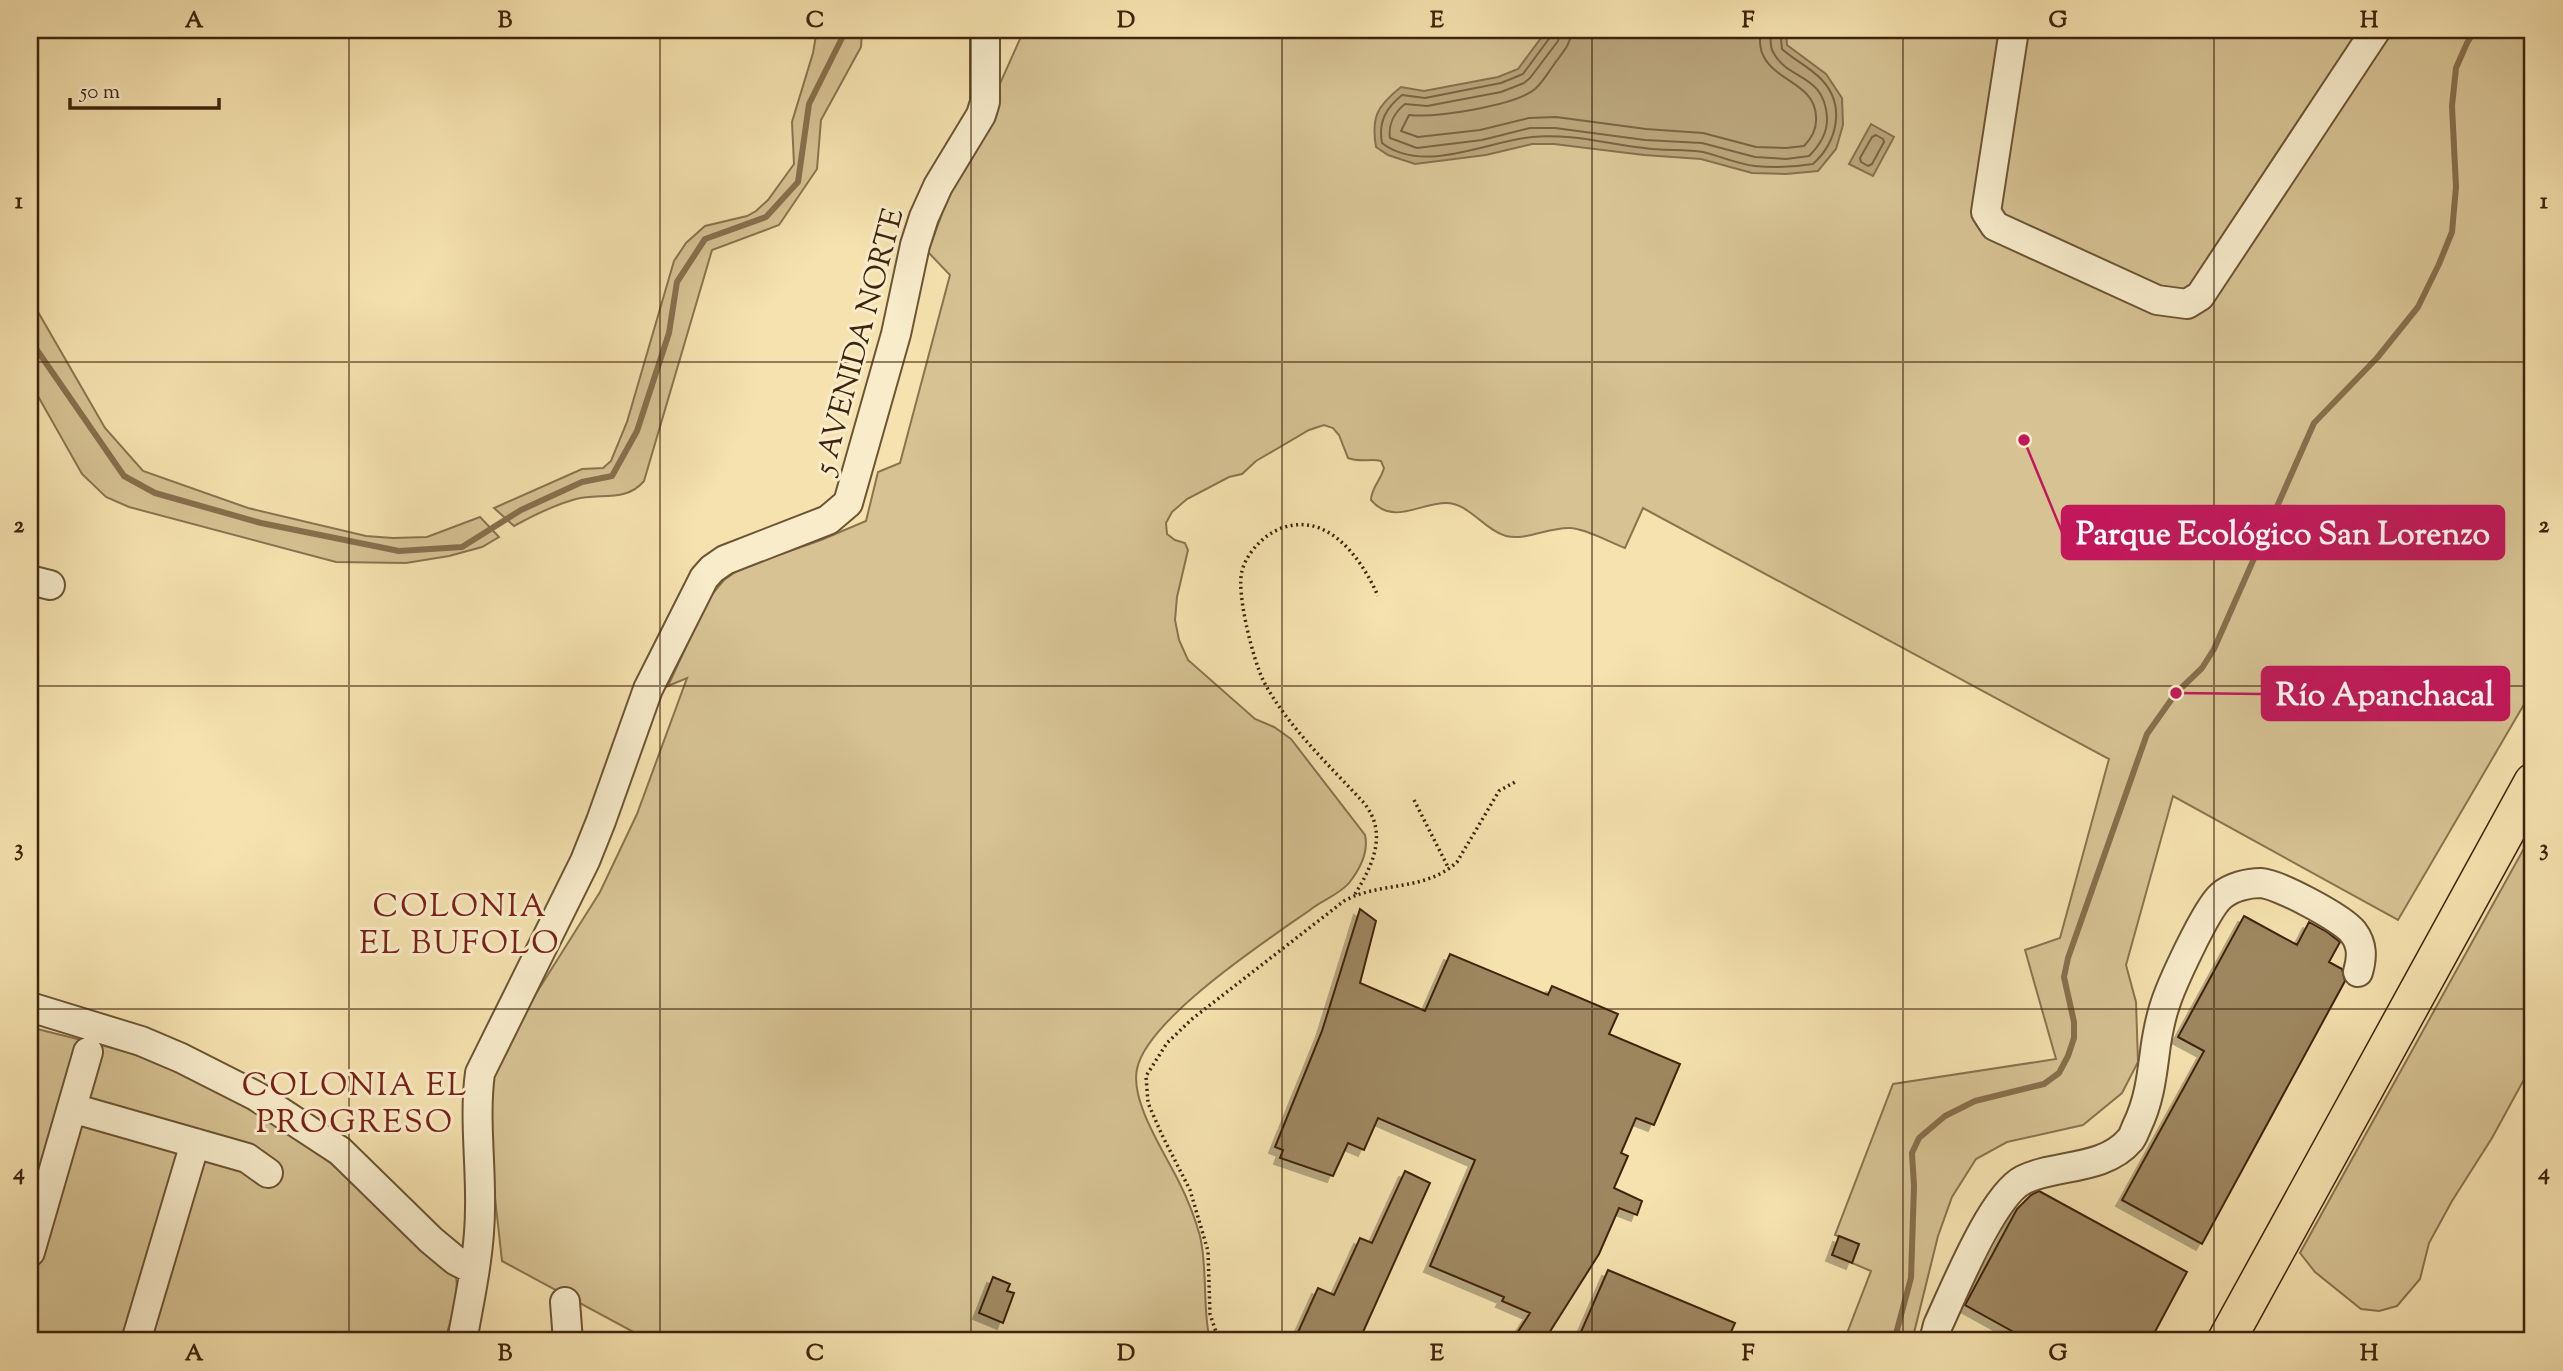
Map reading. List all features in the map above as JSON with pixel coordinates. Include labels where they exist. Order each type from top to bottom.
[{"type":"main road","points":[[2226,1341],[2273,1251],[2533,782]]},
{"type":"street","name":"5 AVENIDA NORTE","points":[[463,1341],[480,1208],[477,1092],[480,1073],[585,861],[648,689],[704,578],[725,560],[828,520],[848,503],[896,334],[915,245],[924,218],[938,186],[981,115],[985,102],[985,30]]},
{"type":"street","points":[[2014,30],[1986,212],[1995,226],[2008,232],[2157,300],[2187,304],[2200,296],[2376,30]]},
{"type":"street","points":[[1934,1341],[1938,1325],[1990,1220],[2008,1191],[2033,1175],[2100,1160],[2130,1140],[2148,1104],[2163,1009],[2208,913],[2221,896],[2242,886],[2264,883],[2330,913],[2353,932],[2361,948],[2362,958],[2358,972]]},
{"type":"street","points":[[30,1007],[141,1041],[256,1096],[340,1151],[431,1240],[455,1260],[474,1270]]},
{"type":"street","points":[[30,1252],[88,1052]]},
{"type":"street","points":[[72,1108],[247,1158],[268,1173]]},
{"type":"street","points":[[136,1341],[195,1143]]},
{"type":"street","points":[[565,1302],[568,1341]]},
{"type":"path","points":[[1354,895],[1375,855],[1376,825],[1371,812],[1281,709],[1262,677],[1241,600],[1241,572],[1249,554],[1268,535],[1285,526],[1308,525],[1331,533],[1351,551],[1368,574],[1378,596]]},
{"type":"path","points":[[1219,1341],[1210,1314],[1210,1272],[1206,1242],[1190,1190],[1148,1102],[1146,1076],[1167,1044],[1192,1020],[1344,901],[1354,895],[1422,883],[1449,869],[1457,862],[1499,791],[1516,782]]},
{"type":"path","points":[[1414,800],[1449,869]]},
{"type":"shaded area","points":[[817,30],[862,30],[861,47],[821,120],[817,169],[779,225],[712,250],[644,481],[630,492],[568,501],[514,526],[494,508],[582,469],[603,468],[611,461],[627,422],[674,261],[686,243],[705,226],[747,216],[756,211],[768,200],[794,164],[792,122],[813,53]]},
{"type":"shaded area","points":[[1024,30],[2533,30],[2533,689],[2398,920],[2173,796],[2126,965],[2136,1002],[2138,1062],[2122,1093],[2083,1125],[2007,1142],[1976,1159],[1952,1197],[1938,1236],[1912,1341],[1844,1341],[1871,1271],[1852,1263],[1859,1244],[1835,1235],[1893,1084],[2056,1059],[2025,950],[2060,938],[2109,759],[1643,508],[1625,548],[1591,533],[1570,528],[1521,537],[1506,536],[1454,504],[1388,511],[1379,508],[1371,500],[1384,468],[1381,461],[1348,458],[1339,435],[1333,428],[1324,425],[1309,430],[1256,461],[1242,474],[1229,477],[1187,499],[1172,512],[1166,523],[1167,534],[1185,543],[1188,550],[1177,597],[1175,620],[1179,640],[1188,660],[1255,719],[1274,727],[1291,739],[1365,835],[1366,842],[1360,866],[1345,887],[1211,982],[1162,1027],[1146,1049],[1137,1069],[1136,1082],[1144,1112],[1185,1195],[1200,1236],[1210,1341],[650,1341],[502,1261],[486,1116],[491,1073],[537,992],[600,892],[637,814],[687,678],[668,686],[708,599],[724,580],[741,568],[866,521],[878,472],[900,463],[950,275],[928,252],[943,211]]},
{"type":"shaded area","points":[[30,298],[105,428],[143,471],[248,508],[366,536],[427,537],[480,517],[499,537],[482,547],[406,563],[336,562],[129,507],[106,497],[82,474],[30,382]]},
{"type":"shaded area","points":[[2533,832],[2533,1063],[2429,1243],[2420,1279],[2397,1306],[2379,1311],[2361,1309],[2315,1272],[2300,1253]]},
{"type":"shaded area","points":[[30,1027],[131,1054],[205,1083],[244,1104],[319,1154],[389,1211],[455,1272],[456,1298],[445,1341],[30,1341]]},
{"type":"water","points":[[1547,30],[1786,30],[1787,45],[1826,74],[1842,98],[1843,125],[1836,149],[1818,171],[1786,174],[1752,173],[1701,159],[1554,144],[1532,144],[1486,155],[1415,164],[1388,155],[1376,147],[1375,120],[1381,106],[1401,87],[1424,91],[1498,77],[1518,69]]},
{"type":"water","points":[[1871,124],[1894,137],[1873,176],[1849,164]]},
{"type":"building","points":[[1360,909],[1376,921],[1360,983],[1425,1011],[1450,954],[1548,995],[1552,986],[1618,1014],[1609,1034],[1680,1064],[1654,1125],[1636,1118],[1621,1153],[1628,1156],[1614,1188],[1642,1201],[1637,1215],[1619,1208],[1599,1254],[1544,1341],[1512,1341],[1530,1313],[1502,1301],[1504,1297],[1430,1266],[1475,1160],[1378,1118],[1364,1150],[1348,1143],[1333,1176],[1280,1158],[1283,1150],[1275,1147],[1322,1031]]},
{"type":"building","points":[[2244,916],[2297,945],[2309,922],[2327,932],[2340,942],[2329,962],[2342,969],[2345,981],[2202,1244],[2122,1200],[2204,1051],[2178,1037]]},
{"type":"building","points":[[1405,1171],[1430,1183],[1359,1341],[1294,1341],[1318,1288],[1334,1295],[1360,1238],[1372,1243]]},
{"type":"building","points":[[2039,1191],[2187,1272],[2150,1341],[2030,1341],[1965,1305],[2017,1209]]},
{"type":"building","points":[[1839,1236],[1859,1244],[1852,1263],[1832,1255]]},
{"type":"building","points":[[1608,1270],[1735,1323],[1727,1341],[1577,1341]]},
{"type":"building","points":[[993,1277],[1010,1284],[1007,1291],[1014,1293],[1003,1323],[979,1313]]},
{"type":"waterway","points":[[30,340],[124,476],[155,493],[261,523],[399,551],[462,547],[521,510],[582,482],[612,476],[637,431],[669,333],[677,282],[705,239],[766,217],[798,182],[809,104],[846,30]]},
{"type":"waterway","points":[[1894,1341],[1911,1278],[1914,1186],[1912,1153],[1919,1138],[1945,1116],[1975,1101],[2044,1084],[2059,1073],[2074,1038],[2074,1022],[2064,977],[2068,958],[2147,734],[2176,693],[2202,668],[2214,649],[2314,423],[2377,358],[2418,307],[2439,264],[2452,232],[2456,187],[2452,106],[2456,68],[2475,30]]},
{"type":"place","name":"Parque Ecológico San Lorenzo","points":[[2024,440]]},
{"type":"place","name":"Río Apanchacal","points":[[2176,693]]},
{"type":"district","name":"COLONIA EL BUFOLO","points":[[460,924]]},
{"type":"district","name":"COLONIA EL PROGRESO","points":[[355,1102]]}]
